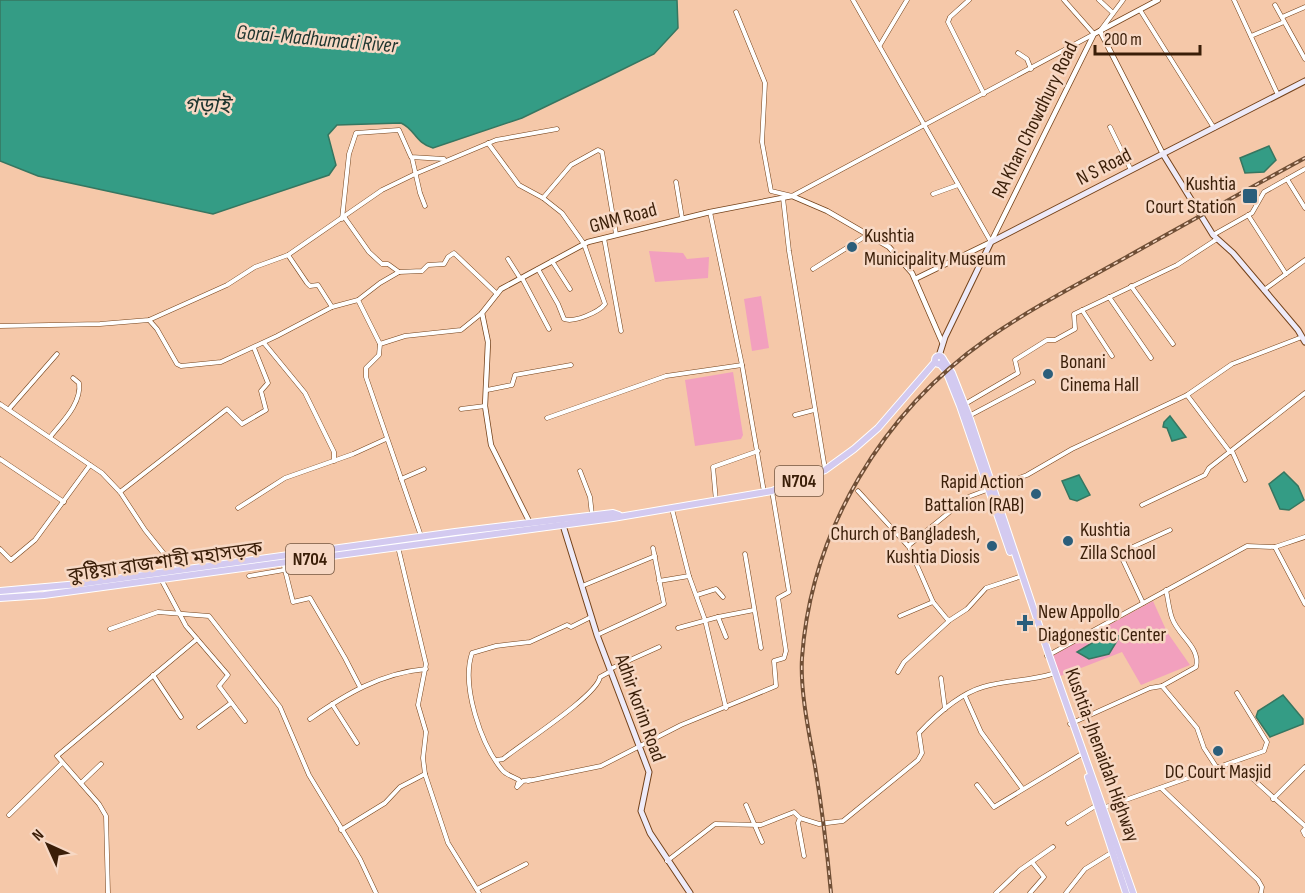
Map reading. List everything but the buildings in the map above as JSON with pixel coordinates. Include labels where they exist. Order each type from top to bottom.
[{"type":"highway","name":"Kushtia-Jhenaidah Highway","points":[[939,360],[964,404],[973,436]]},
{"type":"highway","name":"কুষ্টিয়া রাজশাহী মহাসড়ক","points":[[2,591],[139,578],[161,579],[309,555],[619,515],[768,492],[825,470],[878,428],[939,360]]},
{"type":"highway","name":"Kushtia-Jhenaidah Highway","points":[[958,393],[1032,610]]},
{"type":"highway","name":"Kushtia-Jhenaidah Highway","points":[[990,490],[1072,723],[1126,893]]},
{"type":"highway","name":"কুষ্টিয়া রাজশাহী মহাসড়ক","points":[[0,598],[12,598],[178,570],[283,562],[309,555],[398,546],[421,537],[530,523],[562,522],[592,515],[619,515]]},
{"type":"highway","points":[[12,598],[13,590]]},
{"type":"highway","name":"Kushtia-Jhenaidah Highway","points":[[1048,655],[1052,674],[1058,686]]},
{"type":"highway","name":"Kushtia-Jhenaidah Highway","points":[[1072,723],[1080,755],[1133,893]]},
{"type":"main road","name":"N S Road","points":[[991,242],[1305,81]]},
{"type":"main road","points":[[1163,154],[1215,237],[1233,253],[1304,340]]},
{"type":"main road","name":"RA Khan Chowdhury Road","points":[[939,360],[942,342],[991,242]]},
{"type":"main road","name":"Adhir korim Road","points":[[562,522],[597,635],[649,772],[641,811],[668,861],[690,893]]},
{"type":"street","points":[[853,0],[926,124],[991,242]]},
{"type":"street","points":[[879,45],[907,0]]},
{"type":"street","points":[[969,0],[950,17],[948,22],[984,94]]},
{"type":"street","points":[[792,196],[1094,34],[1064,0]]},
{"type":"street","points":[[1099,0],[1113,13]]},
{"type":"street","points":[[1123,0],[1100,31],[1163,154]]},
{"type":"street","name":"RA Khan Chowdhury Road","points":[[991,242],[1094,34],[1158,0]]},
{"type":"street","points":[[1234,0],[1278,95]]},
{"type":"street","points":[[1275,4],[1305,59]]},
{"type":"street","points":[[1251,36],[1305,7]]},
{"type":"street","points":[[1140,10],[1214,128]]},
{"type":"street","points":[[736,12],[765,83],[762,142],[771,192],[792,196],[870,233],[889,247],[915,279],[942,342]]},
{"type":"street","points":[[1018,53],[1026,59],[1031,69]]},
{"type":"street","points":[[1110,127],[1131,170]]},
{"type":"street","points":[[0,326],[100,324],[149,320],[227,285],[255,267],[288,255],[344,219],[382,190],[415,174],[488,143],[557,129]]},
{"type":"street","points":[[399,272],[388,264],[382,264],[369,252],[344,219],[349,154],[356,133],[399,130],[411,157],[425,206]]},
{"type":"street","points":[[488,143],[519,185],[562,213],[584,244],[605,299],[602,308],[572,321],[564,319],[538,268]]},
{"type":"street","points":[[542,198],[571,165],[598,150],[602,152],[616,234]]},
{"type":"street","points":[[411,157],[448,159]]},
{"type":"street","points":[[964,404],[1018,373],[1015,360],[1047,340],[1055,340],[1075,328],[1072,315],[1177,265],[1248,215],[1264,192],[1305,169]]},
{"type":"street","points":[[1287,179],[1305,208]]},
{"type":"street","points":[[676,182],[682,218]]},
{"type":"street","points":[[933,194],[958,185]]},
{"type":"street","name":"GNM Road","points":[[482,313],[497,294],[521,277],[584,244],[682,218],[792,196]]},
{"type":"street","points":[[783,198],[825,470]]},
{"type":"street","points":[[591,617],[581,624],[571,627],[567,624],[530,642],[496,646],[472,653],[469,676],[475,704],[473,714],[487,747],[504,773],[519,780],[517,787],[523,781],[601,766],[681,725],[774,688],[777,682],[774,661],[786,656],[778,598],[789,592],[710,212]]},
{"type":"street","points":[[1248,215],[1286,274]]},
{"type":"street","points":[[813,269],[870,233]]},
{"type":"street","points":[[604,238],[621,331]]},
{"type":"street","name":"N S Road","points":[[915,279],[991,242]]},
{"type":"street","points":[[149,320],[157,329],[177,364],[182,366],[221,362],[254,348],[332,307],[358,300],[399,272],[422,271],[428,265],[444,264],[454,253],[497,294]]},
{"type":"street","points":[[288,255],[307,283],[318,285],[332,307]]},
{"type":"street","points":[[508,259],[521,277],[549,328]]},
{"type":"street","points":[[552,260],[570,289]]},
{"type":"street","points":[[1264,290],[1305,261]]},
{"type":"street","points":[[1131,286],[1173,344]]},
{"type":"street","points":[[1109,297],[1151,358]]},
{"type":"street","points":[[358,300],[371,321],[380,345],[379,355],[365,372],[421,537]]},
{"type":"street","points":[[1082,310],[1112,356]]},
{"type":"street","points":[[380,345],[405,336],[461,330],[482,313],[488,342],[485,406],[491,445],[530,523]]},
{"type":"street","points":[[908,546],[969,497],[990,490],[1187,396],[1232,364],[1304,340]]},
{"type":"street","points":[[264,343],[305,393],[334,452],[334,461]]},
{"type":"street","points":[[120,492],[226,410],[243,424],[266,411],[261,391],[268,383],[254,348]]},
{"type":"street","points":[[9,409],[57,354]]},
{"type":"street","points":[[486,390],[512,385],[515,375],[571,364]]},
{"type":"street","points":[[547,418],[666,376],[742,365]]},
{"type":"street","points":[[51,436],[72,409],[78,394],[79,383],[73,378]]},
{"type":"street","points":[[969,416],[1033,382]]},
{"type":"street","points":[[1142,505],[1205,475],[1209,468],[1305,393]]},
{"type":"street","points":[[1187,396],[1231,451],[1245,480]]},
{"type":"street","points":[[0,404],[51,436],[90,465],[120,492],[145,530],[178,570]]},
{"type":"street","points":[[461,409],[485,406]]},
{"type":"street","points":[[795,415],[814,410]]},
{"type":"street","points":[[237,508],[285,478],[386,439]]},
{"type":"street","points":[[716,501],[713,467],[758,451]]},
{"type":"street","points":[[0,459],[64,502]]},
{"type":"street","points":[[0,549],[9,559],[14,559],[32,543],[90,465]]},
{"type":"street","points":[[401,479],[424,469]]},
{"type":"street","points":[[580,471],[590,497],[592,515]]},
{"type":"street","points":[[858,491],[908,546],[933,602],[943,617],[951,620]]},
{"type":"street","points":[[672,507],[689,576],[705,620],[726,708]]},
{"type":"street","points":[[1143,603],[1121,556],[1124,551],[1170,530]]},
{"type":"street","points":[[1048,655],[1247,546],[1275,547],[1305,537]]},
{"type":"street","points":[[398,546],[425,654],[426,669],[418,705],[426,732],[423,758],[425,774],[448,843],[478,891],[526,864]]},
{"type":"street","points":[[1275,547],[1305,604]]},
{"type":"street","points":[[597,635],[662,605],[653,548]]},
{"type":"street","points":[[745,554],[761,648]]},
{"type":"street","points":[[582,586],[655,556]]},
{"type":"street","points":[[283,562],[293,602],[310,598],[360,687]]},
{"type":"street","points":[[249,576],[284,570]]},
{"type":"street","points":[[659,582],[689,576]]},
{"type":"street","points":[[898,672],[904,662],[951,620],[968,609],[986,588],[1019,577]]},
{"type":"street","points":[[161,579],[197,639],[228,675],[219,686],[245,721]]},
{"type":"street","points":[[0,583],[2,591]]},
{"type":"street","points":[[697,595],[716,589],[723,597]]},
{"type":"street","points":[[1072,723],[1150,688],[1162,686],[1196,668],[1198,660],[1191,644],[1172,619],[1166,590]]},
{"type":"street","points":[[900,616],[933,602]]},
{"type":"street","points":[[678,628],[754,610]]},
{"type":"street","points":[[110,629],[149,613],[179,612],[209,616],[276,699],[309,775],[360,859],[376,893]]},
{"type":"street","points":[[718,617],[726,637]]},
{"type":"street","points":[[108,893],[106,816],[81,783],[57,758],[58,754],[197,639]]},
{"type":"street","points":[[496,760],[503,759],[575,705],[598,684],[600,677],[659,647]]},
{"type":"street","points":[[310,719],[360,687],[394,673],[426,669]]},
{"type":"street","points":[[668,861],[715,824],[760,825],[794,812],[800,818],[819,824],[843,821],[918,760],[922,753],[920,733],[964,696],[983,687],[1032,680],[1052,674]]},
{"type":"street","points":[[153,675],[181,717]]},
{"type":"street","points":[[940,678],[945,710]]},
{"type":"street","points":[[1162,686],[1197,728],[1204,748],[1217,768]]},
{"type":"street","points":[[1068,823],[1100,807],[1217,768],[1258,753],[1266,747],[1267,742],[1238,693]]},
{"type":"street","points":[[964,696],[981,732],[1022,788]]},
{"type":"street","points":[[199,727],[231,703]]},
{"type":"street","points":[[332,704],[357,743]]},
{"type":"street","points":[[977,785],[994,807],[1080,755]]},
{"type":"street","points":[[9,815],[62,763]]},
{"type":"street","points":[[81,783],[101,764]]},
{"type":"street","points":[[1273,799],[1305,767]]},
{"type":"street","points":[[1242,770],[1305,827],[1305,835]]},
{"type":"street","points":[[341,830],[385,803],[400,787],[425,774]]},
{"type":"street","points":[[1161,788],[1258,880],[1262,886],[1262,893]]},
{"type":"street","points":[[746,805],[762,842]]},
{"type":"street","points":[[800,818],[798,823],[804,856]]},
{"type":"street","points":[[996,893],[1032,862],[1053,848]]},
{"type":"street","points":[[1066,893],[1085,869],[1114,851]]},
{"type":"street","points":[[1030,893],[1044,877],[1032,862]]},
{"type":"street","points":[[1034,888],[1039,893]]},
{"type":"shaded area","points":[[649,251],[683,253],[687,259],[709,257],[708,278],[655,282]]},
{"type":"shaded area","points":[[761,296],[769,348],[752,351],[744,299]]},
{"type":"shaded area","points":[[733,372],[743,435],[741,439],[695,446],[685,380]]},
{"type":"shaded area","points":[[1153,601],[1167,632],[1190,665],[1141,685],[1122,652],[1058,677],[1052,656]]},
{"type":"water","name":"গড়াই","points":[[0,0],[677,0],[678,28],[654,54],[522,118],[433,148],[422,143],[401,123],[337,125],[328,135],[336,165],[329,175],[213,214],[38,176],[0,161]]},
{"type":"water","points":[[1269,146],[1276,160],[1264,172],[1245,173],[1240,158]]},
{"type":"water","points":[[1170,416],[1186,437],[1172,441],[1167,428],[1163,427],[1164,422]]},
{"type":"water","points":[[1284,472],[1298,486],[1304,500],[1289,510],[1280,509],[1269,484]]},
{"type":"water","points":[[1079,475],[1090,495],[1077,501],[1070,499],[1062,481]]},
{"type":"water","points":[[1105,635],[1120,636],[1109,654],[1089,659],[1077,652]]},
{"type":"water","points":[[1283,695],[1303,719],[1303,724],[1270,737],[1256,717],[1258,711]]},
{"type":"railway","points":[[831,893],[820,798],[804,698],[802,658],[808,611],[820,564],[837,520],[859,478],[885,438],[915,402],[950,368],[987,339],[1054,297],[1305,158]]},
{"type":"place","name":"Kushtia Court Station","points":[[1250,196]]},
{"type":"place","name":"Kushtia Municipality Museum","points":[[852,247]]},
{"type":"place","name":"Bonani Cinema Hall","points":[[1048,374]]},
{"type":"place","name":"Rapid Action Battalion (RAB)","points":[[1036,494]]},
{"type":"place","name":"Kushtia Zilla School","points":[[1068,541]]},
{"type":"place","name":"Church of Bangladesh, Kushtia Diosis","points":[[992,546]]},
{"type":"place","name":"New Appollo Diagonestic Center","points":[[1025,623]]},
{"type":"place","name":"DC Court Masjid","points":[[1218,751]]},
{"type":"water label","name":"Gorai-Madhumati River","points":[[317,39]]}]
